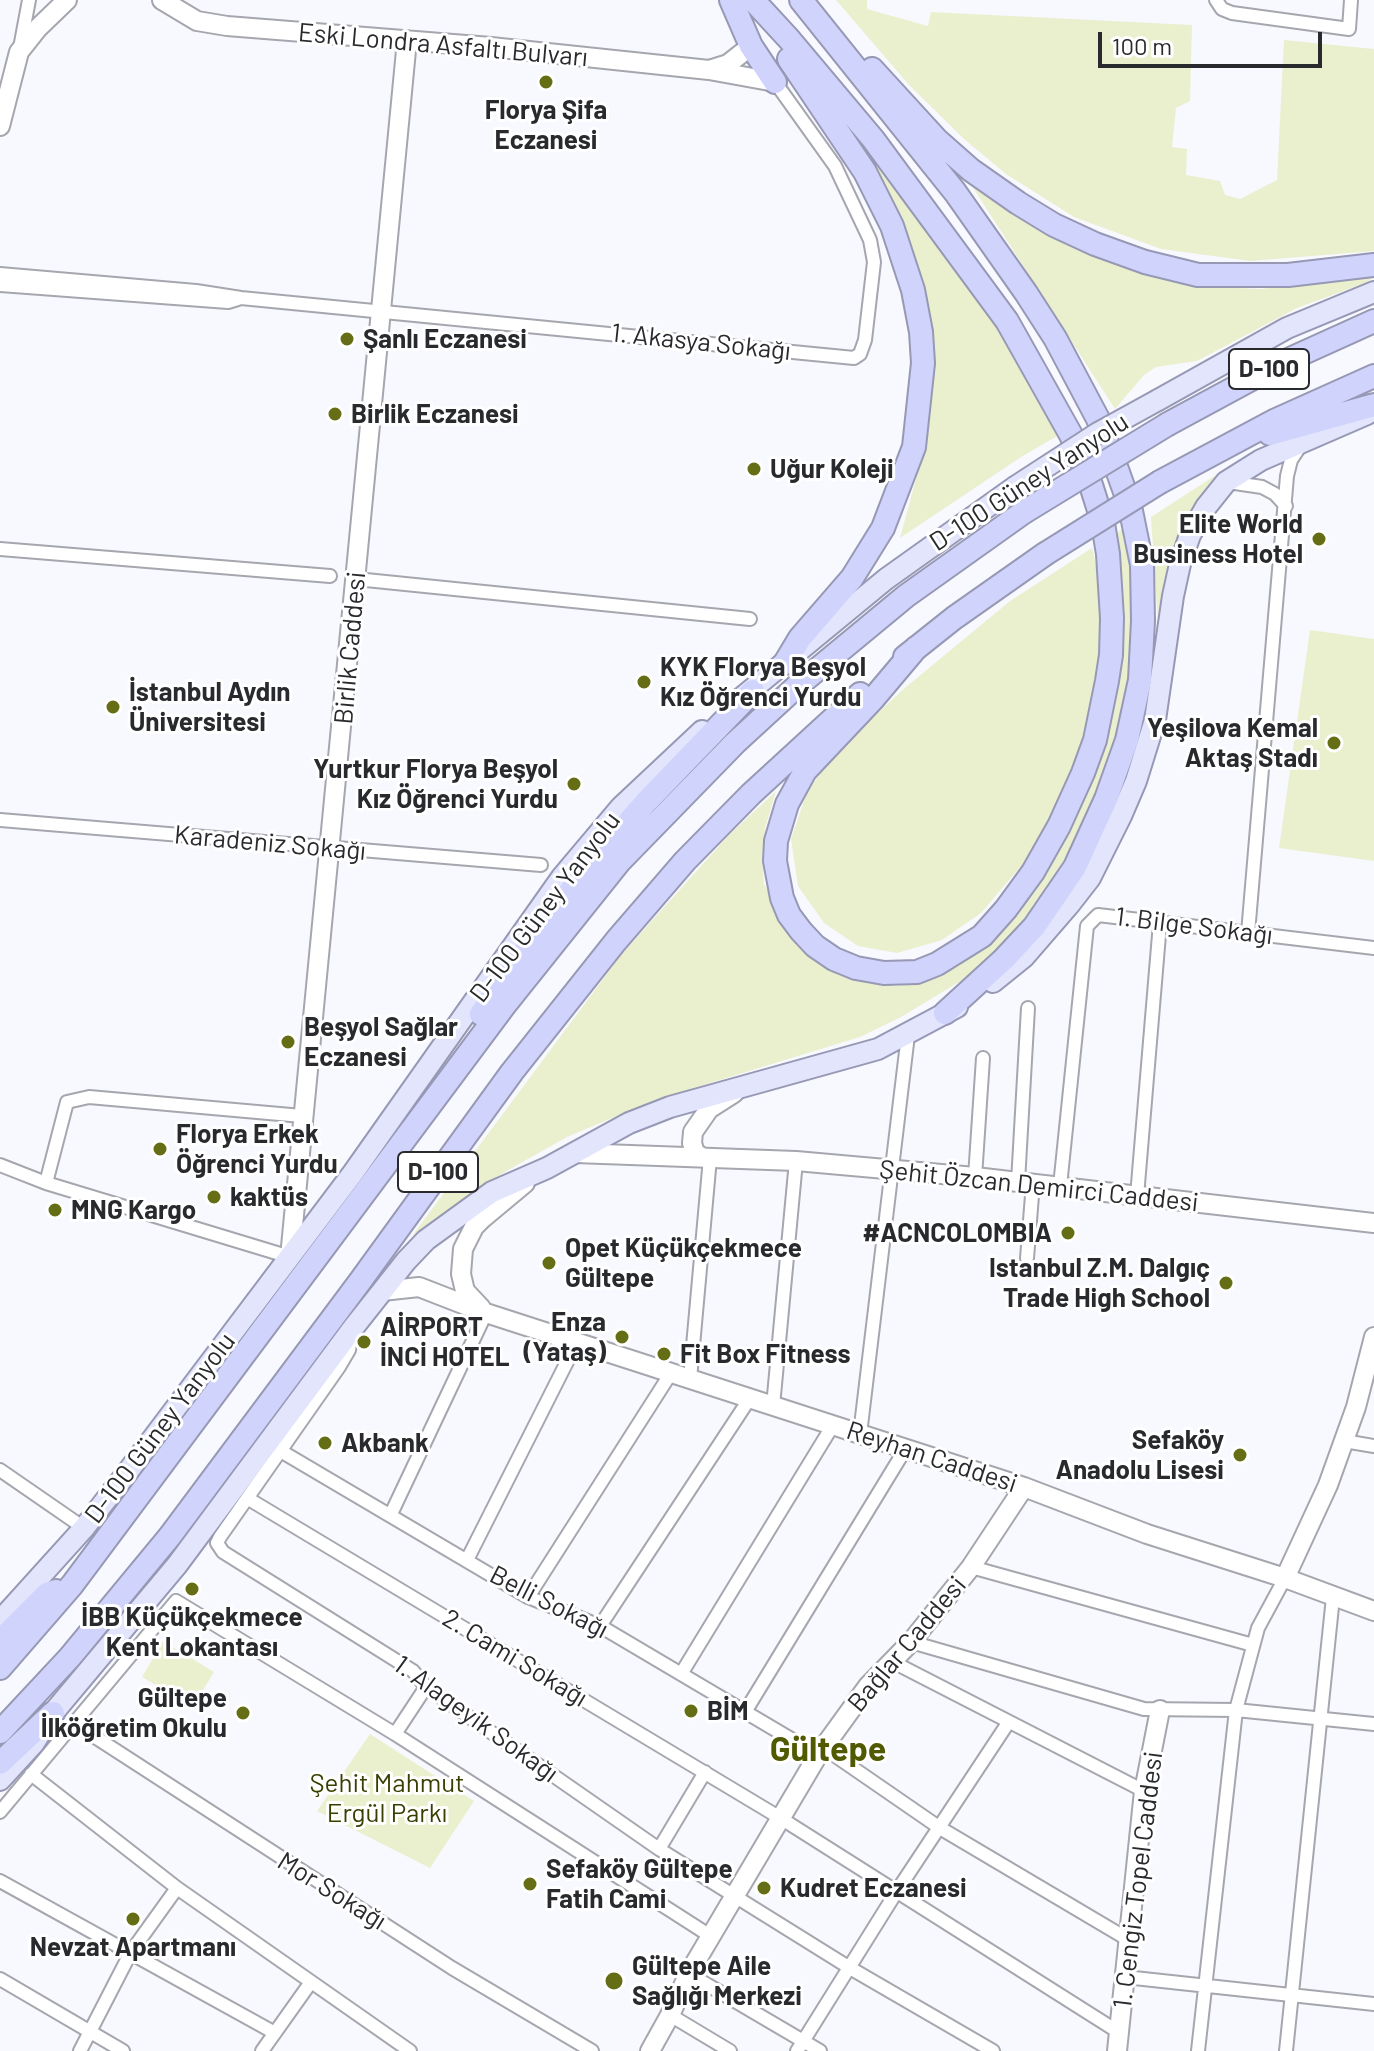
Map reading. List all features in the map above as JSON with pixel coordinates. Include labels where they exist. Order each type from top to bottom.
[{"type":"highway","points":[[731,0],[751,46],[775,82]]},
{"type":"highway","points":[[752,0],[873,139],[1007,321],[1071,435],[1103,523],[1108,554],[1112,618],[1107,681],[1095,740],[1059,826],[1033,872],[982,936],[937,964],[917,972],[884,973],[856,968],[834,959],[801,931],[789,915],[782,898],[775,861],[776,841],[787,804],[805,771],[916,648]]},
{"type":"highway","points":[[752,0],[770,33],[865,172],[892,226],[913,290],[923,363],[914,447],[890,514],[852,578],[800,638],[785,663]]},
{"type":"highway","points":[[804,0],[951,154],[1054,225],[1145,262],[1198,275],[1288,275],[1374,265]]},
{"type":"highway","points":[[804,0],[955,192],[1019,281],[1055,338],[1091,406],[1115,464],[1130,506],[1142,565],[1140,680],[1127,740],[1106,799],[1075,867],[1034,927],[945,1013]]},
{"type":"highway","name":"D-100","points":[[0,1668],[72,1585],[585,903],[620,861],[715,764],[796,687],[861,633],[966,551],[1024,512],[1168,424],[1279,364],[1374,321]]},
{"type":"highway","name":"D-100","points":[[0,1732],[70,1657],[170,1536],[512,1072],[616,941],[685,861],[751,794],[814,734],[916,648],[1045,554],[1160,482],[1233,442],[1374,376]]},
{"type":"highway","points":[[1233,442],[1374,408]]},
{"type":"highway","points":[[427,1110],[480,1015],[542,927],[647,801],[753,691]]},
{"type":"highway","points":[[0,1641],[47,1594],[72,1585]]},
{"type":"highway","points":[[0,1763],[53,1713]]},
{"type":"main road","name":"D-100 Güney Yanyolu","points":[[0,1621],[84,1528],[353,1173],[532,918],[584,850],[649,779],[725,710],[753,691],[886,579],[1015,487],[1098,433],[1287,328],[1374,292]]},
{"type":"main road","points":[[0,1780],[34,1743],[53,1713],[177,1565],[353,1328],[426,1240],[492,1192],[547,1168],[629,1123],[670,1107],[878,1049],[908,1035],[969,1001],[1024,957],[1049,931],[1090,878],[1121,816],[1147,749],[1163,678],[1180,564],[1190,535],[1206,507],[1226,482],[1261,460],[1374,408]]},
{"type":"street","points":[[0,126],[29,0]]},
{"type":"street","points":[[19,52],[67,0]]},
{"type":"street","name":"Eski Londra Asfaltı Bulvarı","points":[[162,0],[197,21],[227,26],[407,40],[709,70],[775,82]]},
{"type":"street","points":[[1216,0],[1222,9],[1232,13],[1349,29],[1351,0]]},
{"type":"street","name":"Birlik Caddesi","points":[[290,1257],[407,40]]},
{"type":"street","points":[[709,70],[728,64],[751,46]]},
{"type":"street","name":"1. Akasya Sokağı","points":[[0,274],[854,358],[860,354],[865,340],[874,262],[870,240],[835,166],[775,82]]},
{"type":"street","name":"1. Akasya Sokağı","points":[[0,285],[228,302],[241,298]]},
{"type":"street","points":[[1248,933],[1287,476],[1298,447],[1310,439]]},
{"type":"street","points":[[1226,482],[1262,487],[1275,494],[1286,506]]},
{"type":"street","points":[[0,549],[330,576]]},
{"type":"street","points":[[356,579],[750,619]]},
{"type":"street","name":"Karadeniz Sokağı","points":[[0,820],[541,865]]},
{"type":"street","name":"1. Bilge Sokağı","points":[[1060,1186],[1087,926],[1098,915],[1374,948]]},
{"type":"street","points":[[1137,1196],[1160,923]]},
{"type":"street","points":[[1027,1258],[1028,1008]]},
{"type":"street","points":[[860,1434],[908,1035]]},
{"type":"street","points":[[975,1177],[983,1058]]},
{"type":"street","points":[[690,1379],[707,1158],[695,1153],[693,1132],[709,1109],[748,1085]]},
{"type":"street","points":[[46,1183],[67,1102],[89,1097],[302,1116]]},
{"type":"street","name":"Şehit Özcan Demirci Caddesi","points":[[575,1153],[796,1161],[1026,1182],[1374,1223]]},
{"type":"street","points":[[773,1406],[796,1161]]},
{"type":"street","points":[[0,1165],[46,1183],[290,1257]]},
{"type":"street","points":[[391,1514],[486,1313],[465,1291],[461,1274],[463,1249],[474,1227],[483,1218],[512,1192],[547,1168]]},
{"type":"street","name":"Reyhan Caddesi","points":[[382,1291],[419,1287],[486,1313],[1024,1487],[1147,1534],[1285,1578],[1374,1611]]},
{"type":"street","points":[[247,1498],[339,1367],[349,1350],[353,1328]]},
{"type":"street","points":[[1198,2051],[1236,1710],[1258,1628],[1328,1485],[1372,1361],[1374,1337]]},
{"type":"street","points":[[467,1560],[577,1342]]},
{"type":"street","points":[[528,1597],[671,1373]]},
{"type":"street","points":[[600,1626],[750,1398]]},
{"type":"street","points":[[681,1674],[833,1425]]},
{"type":"street","points":[[1344,1441],[1374,1446]]},
{"type":"street","points":[[745,1712],[906,1448]]},
{"type":"street","name":"Belli Sokağı","points":[[279,1450],[528,1597],[600,1626],[745,1712],[821,1752],[940,1828],[1129,1940]]},
{"type":"street","points":[[0,1470],[84,1528]]},
{"type":"street","name":"Bağlar Caddesi","points":[[650,2051],[689,1974],[821,1752],[868,1686],[911,1642],[971,1567],[1024,1487]]},
{"type":"street","name":"1. Alageyik Sokağı","points":[[247,1498],[217,1543],[223,1552],[413,1671],[426,1687],[659,1849],[850,1968],[993,2051]]},
{"type":"street","name":"2. Cami Sokağı","points":[[247,1498],[782,1819],[897,1891],[1118,2042]]},
{"type":"street","points":[[971,1567],[1253,1645]]},
{"type":"street","points":[[1286,2051],[1333,1597]]},
{"type":"street","points":[[0,1812],[176,1601],[395,1734],[712,1937]]},
{"type":"street","points":[[911,1642],[1144,1709],[1236,1710],[1374,1724]]},
{"type":"street","points":[[891,1661],[1144,1791]]},
{"type":"street","points":[[395,1734],[426,1687]]},
{"type":"street","name":"1. Cengiz Topel Caddesi","points":[[1118,2042],[1144,1791],[1160,1710]]},
{"type":"street","points":[[801,2045],[897,1891],[1008,1723]]},
{"type":"street","name":"Mor Sokağı","points":[[75,1724],[452,1968],[592,2051]]},
{"type":"street","points":[[659,1849],[705,1772]]},
{"type":"street","points":[[31,1774],[177,1888],[410,2051]]},
{"type":"street","points":[[1,1885],[131,1952],[275,2033]]},
{"type":"street","points":[[80,2051],[131,1952],[177,1888]]},
{"type":"street","points":[[689,1974],[801,2045],[820,2051]]},
{"type":"street","points":[[1125,1977],[1374,2004]]},
{"type":"street","points":[[0,1979],[123,2051]]},
{"type":"street","points":[[262,2051],[311,1982]]},
{"type":"street","points":[[670,2015],[730,2051]]},
{"type":"green space","points":[[836,0],[867,0],[867,9],[928,26],[931,12],[1192,25],[1190,101],[1176,108],[1172,147],[1187,149],[1186,175],[1220,181],[1225,195],[1240,199],[1277,180],[1284,40],[1374,49],[1374,251],[1250,261],[1161,249],[1074,217],[1006,174],[964,139],[910,86]]},
{"type":"green space","points":[[855,132],[942,247],[998,329],[1059,435],[900,538],[926,442],[933,388],[932,354],[896,215]]},
{"type":"green space","points":[[970,183],[1066,243],[1132,270],[1194,286],[1260,289],[1374,277],[1297,308],[1197,361],[1156,367],[1144,375],[1115,409]]},
{"type":"green space","points":[[1216,475],[1193,509],[1174,556],[1158,622],[1151,517]]},
{"type":"green space","points":[[1122,529],[1131,575],[1132,623],[1127,694],[1118,733],[1106,774],[1073,851],[1014,936],[969,976],[901,1017],[860,1037],[697,1087],[567,1137],[503,1173],[412,1236],[621,955],[728,836],[776,791],[765,828],[762,861],[764,884],[775,906],[851,978],[897,986],[939,977],[960,965],[1003,929],[1063,843],[1096,769],[1107,734],[1114,536]]},
{"type":"green space","points":[[1092,548],[1099,578],[1102,636],[1088,725],[1058,807],[1022,865],[981,913],[942,940],[897,953],[858,946],[824,923],[798,886],[791,839],[807,792],[837,750],[906,687],[1010,601]]},
{"type":"green space","name":"Yeşilova Kemal Aktaş Stadı","points":[[1310,630],[1374,639],[1374,861],[1279,848]]},
{"type":"green space","points":[[163,1641],[214,1672],[193,1707],[142,1677]]},
{"type":"green space","name":"Şehit Mahmut Ergül Parkı","points":[[370,1734],[474,1801],[430,1868],[317,1811]]},
{"type":"place","name":"Florya Şifa Eczanesi","points":[[546,82]]},
{"type":"place","name":"Şanlı Eczanesi","points":[[347,339]]},
{"type":"place","name":"Birlik Eczanesi","points":[[335,414]]},
{"type":"place","name":"Uğur Koleji","points":[[754,469]]},
{"type":"place","name":"Elite World Business Hotel","points":[[1319,539]]},
{"type":"place","name":"KYK Florya Beşyol Kız Öğrenci Yurdu","points":[[644,682]]},
{"type":"place","name":"İstanbul Aydın Üniversitesi","points":[[113,707]]},
{"type":"place","name":"Yeşilova Kemal Aktaş Stadı","points":[[1334,743]]},
{"type":"place","name":"Yurtkur Florya Beşyol Kız Öğrenci Yurdu","points":[[574,784]]},
{"type":"place","name":"Beşyol Sağlar Eczanesi","points":[[288,1042]]},
{"type":"place","name":"Florya Erkek Öğrenci Yurdu","points":[[160,1149]]},
{"type":"place","name":"kaktüs","points":[[214,1197]]},
{"type":"place","name":"MNG Kargo","points":[[55,1210]]},
{"type":"place","name":"#ACNCOLOMBIA","points":[[1068,1233]]},
{"type":"place","name":"Opet Küçükçekmece Gültepe","points":[[549,1263]]},
{"type":"place","name":"Istanbul Z.M. Dalgıç Trade High School","points":[[1226,1283]]},
{"type":"place","name":"Enza (Yataş)","points":[[622,1337]]},
{"type":"place","name":"AİRPORT İNCİ HOTEL","points":[[364,1342]]},
{"type":"place","name":"Fit Box Fitness","points":[[664,1354]]},
{"type":"place","name":"Akbank","points":[[325,1443]]},
{"type":"place","name":"Sefaköy Anadolu Lisesi","points":[[1240,1455]]},
{"type":"place","name":"İBB Küçükçekmece Kent Lokantası","points":[[192,1589]]},
{"type":"place","name":"BİM","points":[[691,1711]]},
{"type":"place","name":"Gültepe İlköğretim Okulu","points":[[243,1713]]},
{"type":"place","name":"Sefaköy Gültepe Fatih Cami","points":[[530,1884]]},
{"type":"place","name":"Kudret Eczanesi","points":[[764,1888]]},
{"type":"place","name":"Nevzat Apartmanı","points":[[133,1919]]},
{"type":"place","name":"Gültepe Aile Sağlığı Merkezi","points":[[614,1981]]},
{"type":"district","name":"Gültepe","points":[[828,1750]]}]
